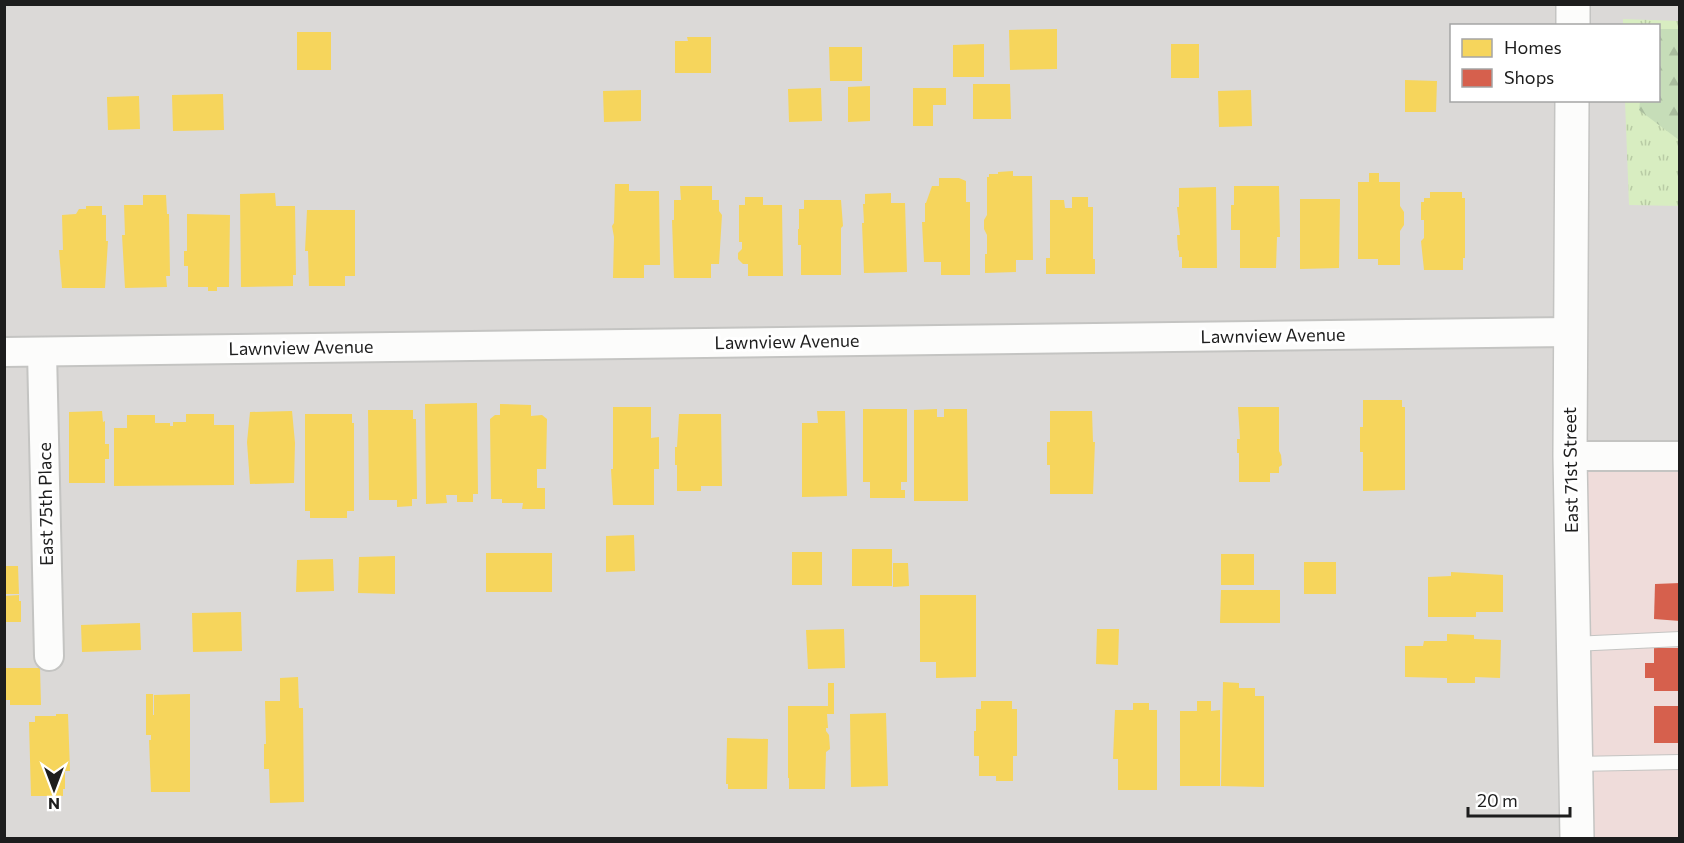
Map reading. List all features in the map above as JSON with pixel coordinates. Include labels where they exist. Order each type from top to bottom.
[{"type":"street","points":[[1573,4],[1573,24]]},
{"type":"street","name":"East 71st Street","points":[[1572,102],[1570,456],[1576,838]]},
{"type":"street","name":"Lawnview Avenue","points":[[4,352],[1570,332]]},
{"type":"street","name":"East 75th Place","points":[[42,352],[49,656]]},
{"type":"street","points":[[1570,456],[1680,456]]},
{"type":"lane","points":[[1573,644],[1680,639]]},
{"type":"lane","points":[[1575,764],[1680,762]]},
{"type":"shaded area","points":[[5,5],[1679,5],[1679,456],[1577,838],[5,838]]},
{"type":"shaded area","points":[[1570,456],[1679,456],[1679,838],[1577,838]]},
{"type":"green space","points":[[1623,19],[1679,21],[1679,206],[1629,205],[1625,102],[1660,102],[1660,24],[1623,24]]},
{"type":"green space","points":[[1660,29],[1679,29],[1679,140],[1639,110],[1640,102],[1660,102]]},
{"type":"building: Homes","points":[[1057,29],[1057,69],[1010,70],[1009,30]]},
{"type":"building: Homes","points":[[297,32],[331,32],[331,70],[297,70]]},
{"type":"building: Homes","points":[[687,37],[711,37],[711,73],[675,73],[675,41],[688,41]]},
{"type":"building: Homes","points":[[984,44],[984,77],[953,77],[953,45]]},
{"type":"building: Homes","points":[[1171,44],[1199,44],[1199,78],[1171,78]]},
{"type":"building: Homes","points":[[829,47],[862,47],[862,81],[830,81]]},
{"type":"building: Homes","points":[[1405,80],[1437,81],[1436,112],[1405,112]]},
{"type":"building: Homes","points":[[973,84],[1010,84],[1011,119],[973,119]]},
{"type":"building: Homes","points":[[870,86],[870,121],[848,122],[848,87]]},
{"type":"building: Homes","points":[[821,88],[822,121],[789,122],[788,89]]},
{"type":"building: Homes","points":[[913,88],[946,88],[946,105],[933,105],[933,126],[913,126]]},
{"type":"building: Homes","points":[[641,90],[641,121],[604,122],[603,91]]},
{"type":"building: Homes","points":[[1251,90],[1252,126],[1219,127],[1218,91]]},
{"type":"building: Homes","points":[[223,94],[224,130],[173,131],[172,95]]},
{"type":"building: Homes","points":[[139,96],[140,129],[108,130],[107,97]]},
{"type":"building: Homes","points":[[1013,171],[1013,176],[1032,176],[1033,260],[1016,260],[1016,272],[985,273],[987,235],[984,220],[987,215],[987,177],[989,174]]},
{"type":"building: Homes","points":[[1369,173],[1379,173],[1379,182],[1400,182],[1400,206],[1404,212],[1404,225],[1400,231],[1400,265],[1378,265],[1378,259],[1358,259],[1358,182],[1369,182]]},
{"type":"building: Homes","points":[[939,178],[959,178],[966,181],[966,202],[970,202],[970,275],[941,275],[941,262],[924,262],[922,222],[925,222],[925,203],[932,186],[939,186]]},
{"type":"building: Homes","points":[[615,184],[629,184],[629,191],[659,191],[660,265],[644,265],[644,278],[613,278],[612,226]]},
{"type":"building: Homes","points":[[680,186],[712,186],[712,200],[719,200],[719,211],[722,215],[719,264],[711,264],[711,278],[674,278],[672,220],[674,220],[674,200],[681,200]]},
{"type":"building: Homes","points":[[1234,186],[1279,186],[1280,237],[1277,237],[1276,268],[1240,268],[1240,230],[1231,230]]},
{"type":"building: Homes","points":[[1216,187],[1217,268],[1182,268],[1177,235],[1180,235],[1177,207],[1179,207],[1179,188]]},
{"type":"building: Homes","points":[[1430,192],[1462,192],[1462,198],[1465,198],[1463,270],[1424,270],[1421,241],[1424,238],[1424,220],[1421,220],[1421,202],[1424,202],[1424,198],[1430,198]]},
{"type":"building: Homes","points":[[275,193],[276,206],[295,206],[296,275],[293,275],[293,286],[241,287],[240,194]]},
{"type":"building: Homes","points":[[891,193],[891,203],[905,203],[907,272],[864,273],[862,223],[864,223],[865,194]]},
{"type":"building: Homes","points":[[143,195],[166,195],[167,214],[169,214],[170,276],[166,276],[167,287],[125,288],[122,235],[125,235],[124,205],[143,205]]},
{"type":"building: Homes","points":[[745,197],[763,197],[763,205],[782,205],[783,276],[748,276],[748,264],[743,264],[738,259],[738,253],[742,249],[742,242],[739,242],[739,205],[745,205]]},
{"type":"building: Homes","points":[[1072,197],[1088,197],[1088,207],[1093,207],[1095,274],[1046,274],[1046,258],[1050,258],[1050,200],[1064,200],[1065,208],[1072,208]]},
{"type":"building: Homes","points":[[1300,199],[1340,199],[1339,268],[1300,269]]},
{"type":"building: Homes","points":[[804,200],[841,200],[843,226],[841,228],[841,275],[801,275],[801,245],[798,245],[798,229],[799,209],[804,209]]},
{"type":"building: Homes","points":[[86,206],[102,206],[102,215],[106,215],[106,241],[108,241],[105,288],[62,288],[59,250],[63,250],[62,215],[76,214],[79,209],[86,209]]},
{"type":"building: Homes","points":[[307,210],[355,210],[355,276],[345,276],[345,286],[309,286],[308,251],[305,251]]},
{"type":"building: Homes","points":[[187,214],[230,215],[229,287],[217,287],[217,291],[208,291],[208,287],[188,287],[188,266],[184,266],[184,251],[187,251]]},
{"type":"building: Homes","points":[[1363,400],[1402,400],[1402,407],[1405,407],[1405,490],[1363,491],[1363,452],[1360,452],[1360,427],[1363,427]]},
{"type":"building: Homes","points":[[477,403],[478,494],[473,494],[473,502],[457,502],[457,495],[446,495],[447,503],[426,504],[425,404]]},
{"type":"building: Homes","points":[[500,404],[531,405],[531,416],[542,415],[547,419],[546,469],[537,469],[537,488],[545,488],[545,509],[522,509],[523,503],[502,503],[502,499],[491,499],[490,419],[495,415],[500,415]]},
{"type":"building: Homes","points":[[613,407],[651,407],[651,438],[659,437],[659,469],[654,469],[654,505],[613,505],[611,469],[613,469]]},
{"type":"building: Homes","points":[[1238,407],[1279,407],[1279,451],[1282,465],[1279,467],[1279,473],[1270,473],[1270,482],[1239,482]]},
{"type":"building: Homes","points":[[863,409],[907,409],[907,482],[901,482],[901,490],[905,490],[905,498],[870,498],[870,482],[863,482]]},
{"type":"building: Homes","points":[[937,409],[937,417],[944,417],[944,409],[967,409],[968,501],[914,501],[914,410]]},
{"type":"building: Homes","points":[[368,410],[413,410],[413,419],[416,419],[417,499],[412,499],[412,506],[397,507],[397,500],[369,500]]},
{"type":"building: Homes","points":[[102,411],[103,422],[105,421],[105,444],[109,444],[109,459],[105,459],[105,483],[69,483],[69,412]]},
{"type":"building: Homes","points":[[292,411],[295,443],[294,483],[250,484],[247,442],[250,412]]},
{"type":"building: Homes","points":[[817,411],[845,411],[847,496],[802,497],[802,423],[818,423]]},
{"type":"building: Homes","points":[[1050,411],[1092,411],[1093,442],[1095,442],[1093,494],[1050,494],[1047,442],[1050,442]]},
{"type":"building: Homes","points":[[186,414],[214,414],[214,425],[234,425],[234,485],[114,486],[114,428],[127,428],[127,415],[155,415],[155,423],[170,423],[170,426],[173,426],[173,422],[186,422]]},
{"type":"building: Homes","points":[[305,414],[352,414],[352,423],[354,423],[354,511],[347,511],[347,518],[310,518],[310,511],[305,511]]},
{"type":"building: Homes","points":[[679,414],[721,414],[722,486],[701,486],[701,491],[677,491],[675,447],[677,447]]},
{"type":"building: Homes","points":[[634,535],[635,571],[606,572],[606,536]]},
{"type":"building: Homes","points":[[852,549],[892,549],[892,586],[852,586]]},
{"type":"building: Homes","points":[[792,552],[822,552],[822,585],[792,585]]},
{"type":"building: Homes","points":[[486,553],[552,553],[552,592],[486,592]]},
{"type":"building: Homes","points":[[1221,554],[1254,554],[1254,585],[1221,585]]},
{"type":"building: Homes","points":[[395,556],[395,594],[358,593],[359,557]]},
{"type":"building: Homes","points":[[333,559],[334,591],[296,592],[297,560]]},
{"type":"building: Homes","points":[[1304,562],[1336,562],[1336,594],[1304,594]]},
{"type":"building: Homes","points":[[893,563],[908,563],[909,586],[893,587]]},
{"type":"building: Homes","points":[[4,566],[18,566],[19,594],[4,594]]},
{"type":"building: Homes","points":[[1451,572],[1503,575],[1503,612],[1476,612],[1476,617],[1428,617],[1428,577],[1451,576]]},
{"type":"building: Homes","points":[[1221,590],[1280,590],[1280,623],[1220,623]]},
{"type":"building: Homes","points":[[19,595],[21,622],[4,622],[4,596]]},
{"type":"building: Homes","points":[[920,595],[976,595],[976,677],[936,678],[936,662],[920,662]]},
{"type":"building: Homes","points":[[241,612],[242,651],[193,652],[192,613]]},
{"type":"building: Homes","points":[[140,623],[141,650],[82,652],[81,625]]},
{"type":"building: Homes","points":[[844,629],[845,668],[808,669],[806,630]]},
{"type":"building: Homes","points":[[1097,629],[1119,629],[1118,665],[1096,664]]},
{"type":"building: Homes","points":[[1447,634],[1474,635],[1474,639],[1501,640],[1500,678],[1475,677],[1475,683],[1447,683],[1447,678],[1405,677],[1405,646],[1423,646],[1424,641],[1447,641]]},
{"type":"building: Homes","points":[[4,668],[40,668],[41,705],[10,705],[10,700],[4,700]]},
{"type":"building: Homes","points":[[298,677],[299,708],[303,708],[304,802],[270,803],[269,769],[264,769],[265,701],[280,701],[280,678]]},
{"type":"building: Homes","points":[[1223,682],[1239,683],[1239,688],[1255,688],[1255,696],[1264,696],[1264,787],[1221,786]]},
{"type":"building: Homes","points":[[828,683],[834,683],[834,714],[827,714],[828,728],[826,731],[829,735],[830,749],[826,752],[825,789],[789,789],[788,706],[828,706]]},
{"type":"building: Homes","points":[[146,694],[153,694],[154,715],[154,695],[190,694],[190,792],[151,792],[149,740],[151,740],[151,735],[146,735]]},
{"type":"building: Homes","points":[[981,701],[1012,701],[1012,709],[1017,709],[1017,756],[1013,756],[1013,781],[996,781],[996,776],[979,776],[979,756],[974,756],[974,731],[976,731],[976,709],[981,709]]},
{"type":"building: Homes","points":[[1197,701],[1211,701],[1211,711],[1220,710],[1220,786],[1180,786],[1180,711],[1197,711]]},
{"type":"building: Homes","points":[[1133,703],[1149,703],[1149,710],[1157,710],[1157,790],[1118,790],[1118,759],[1113,759],[1115,710],[1133,710]]},
{"type":"building: Homes","points":[[886,713],[888,786],[851,787],[850,714]]},
{"type":"building: Homes","points":[[56,714],[68,714],[70,771],[65,771],[63,796],[31,796],[29,722],[35,722],[35,716],[56,716]]},
{"type":"building: Homes","points":[[727,738],[768,739],[767,789],[728,789],[728,784],[726,784]]},
{"type":"building: Shops","points":[[1680,583],[1680,621],[1654,619],[1655,584]]},
{"type":"building: Shops","points":[[1654,648],[1680,648],[1680,691],[1654,691],[1654,678],[1645,678],[1645,663],[1654,663]]},
{"type":"building: Shops","points":[[1654,706],[1680,706],[1680,743],[1654,743]]}]
